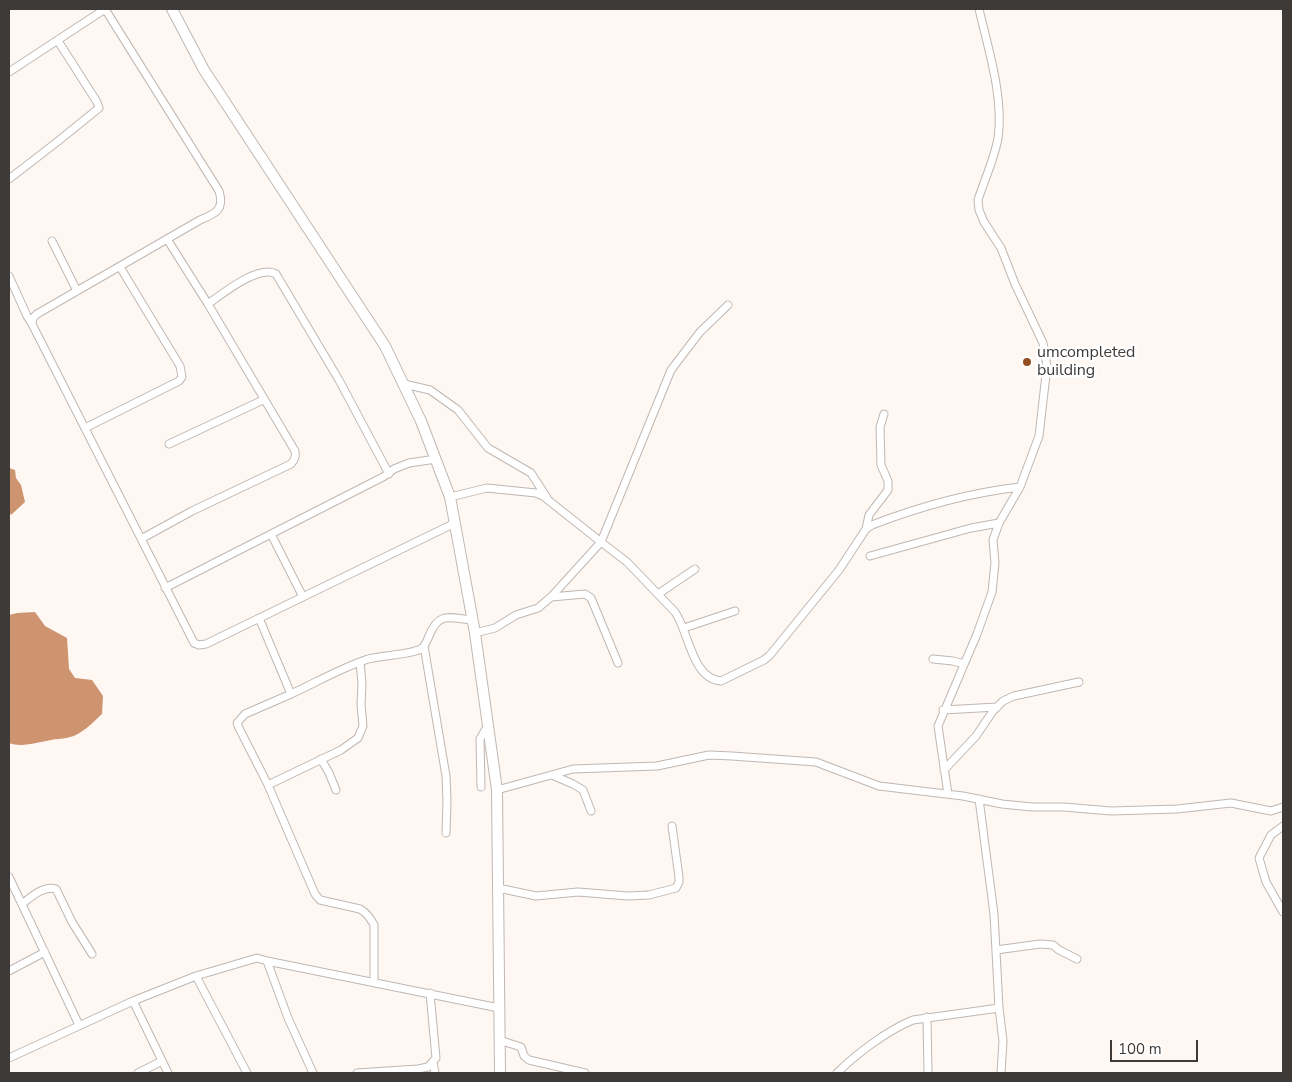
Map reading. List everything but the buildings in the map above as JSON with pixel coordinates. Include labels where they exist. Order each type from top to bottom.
[{"type":"main road","points":[[172,9],[204,70],[385,346],[422,422],[450,497],[475,633],[497,790],[500,1073]]},
{"type":"street","points":[[9,72],[105,9],[219,191],[221,198],[219,210],[37,314],[33,318],[32,324]]},
{"type":"street","points":[[948,794],[938,726],[992,592],[995,562],[993,540],[1020,487],[1039,436],[1047,366],[1043,343],[1015,284],[1001,248],[984,222],[979,210],[978,200],[998,140],[1000,121],[999,102],[979,9]]},
{"type":"street","points":[[9,179],[99,108],[58,41]]},
{"type":"street","points":[[141,539],[192,511],[295,460],[295,451],[208,304],[167,239]]},
{"type":"street","points":[[52,241],[77,291]]},
{"type":"street","points":[[85,428],[179,381],[182,377],[180,366],[120,267]]},
{"type":"street","points":[[208,304],[225,292],[261,273],[272,272],[276,274],[339,380],[389,474]]},
{"type":"street","points":[[9,276],[27,316],[194,643],[199,645],[206,644],[455,523]]},
{"type":"street","points":[[475,633],[495,628],[516,616],[532,611],[551,597],[601,542],[671,370],[700,332],[728,305]]},
{"type":"street","points":[[404,384],[430,390],[458,410],[488,448],[531,473],[548,499]]},
{"type":"street","points":[[170,444],[264,400]]},
{"type":"street","points":[[450,497],[495,488],[536,493],[548,499],[623,558],[658,594],[675,612],[684,628],[690,649],[698,666],[706,675],[714,680],[721,681],[764,660],[839,570],[866,529],[870,515],[888,490],[888,481],[881,465],[880,427],[884,414]]},
{"type":"street","points":[[165,588],[389,474],[394,469],[409,463],[436,459]]},
{"type":"street","points":[[866,529],[878,522],[953,498],[989,490],[1020,487]]},
{"type":"street","points":[[870,556],[971,528],[1000,523]]},
{"type":"street","points":[[271,534],[303,597]]},
{"type":"street","points":[[658,594],[696,569]]},
{"type":"street","points":[[551,597],[589,595],[592,598],[618,663]]},
{"type":"street","points":[[684,628],[735,611]]},
{"type":"street","points":[[259,618],[290,694]]},
{"type":"street","points":[[446,833],[446,776],[424,646],[434,624],[438,620],[442,618],[472,620]]},
{"type":"street","points":[[374,982],[374,925],[371,919],[360,909],[320,900],[315,894],[268,785],[238,722],[245,714],[321,680],[334,672],[360,662],[388,654],[414,651],[424,646]]},
{"type":"street","points":[[933,659],[964,664]]},
{"type":"street","points":[[268,785],[322,760],[358,738],[363,726],[360,662]]},
{"type":"street","points":[[944,770],[976,736],[1003,701],[1014,696],[1079,682]]},
{"type":"street","points":[[943,710],[997,707]]},
{"type":"street","points":[[481,788],[480,739],[488,725]]},
{"type":"street","points":[[497,790],[573,769],[657,766],[709,755],[816,762],[879,786],[1032,807],[1064,807],[1111,811],[1177,809],[1231,803],[1271,811],[1283,807]]},
{"type":"street","points":[[322,760],[336,790]]},
{"type":"street","points":[[552,775],[583,790],[591,810]]},
{"type":"street","points":[[979,799],[994,914],[999,1008],[1003,1041],[1001,1073]]},
{"type":"street","points":[[498,888],[536,896],[578,892],[628,896],[650,895],[676,888],[679,877],[672,826]]},
{"type":"street","points":[[1283,826],[1272,836],[1259,858],[1266,882],[1283,912]]},
{"type":"street","points":[[10,882],[45,952],[78,1025]]},
{"type":"street","points":[[22,904],[47,889],[56,889],[72,922],[92,954]]},
{"type":"street","points":[[996,950],[1046,944],[1053,945],[1077,959]]},
{"type":"street","points":[[9,971],[45,952]]},
{"type":"street","points":[[9,1058],[133,1001],[196,976],[257,958],[499,1008]]},
{"type":"street","points":[[267,961],[288,1018],[313,1073]]},
{"type":"street","points":[[196,976],[247,1073]]},
{"type":"street","points":[[357,1073],[418,1069],[428,1067],[433,1062],[436,1058],[430,994]]},
{"type":"street","points":[[133,1001],[168,1073]]},
{"type":"street","points":[[837,1073],[856,1056],[900,1025],[927,1017],[999,1008]]},
{"type":"street","points":[[927,1017],[928,1073]]},
{"type":"street","points":[[499,1040],[521,1047],[524,1056],[529,1060],[585,1073]]},
{"type":"street","points":[[138,1073],[162,1061]]},
{"type":"street","points":[[433,1062],[435,1073]]},
{"type":"shaded area","points":[[9,468],[15,470],[25,502],[11,515],[9,511]]},
{"type":"shaded area","points":[[35,612],[45,626],[67,638],[69,669],[75,678],[92,680],[103,696],[102,714],[87,728],[74,736],[20,745],[9,743],[9,615]]},
{"type":"place","name":"umcompleted building","points":[[1027,362]]}]
